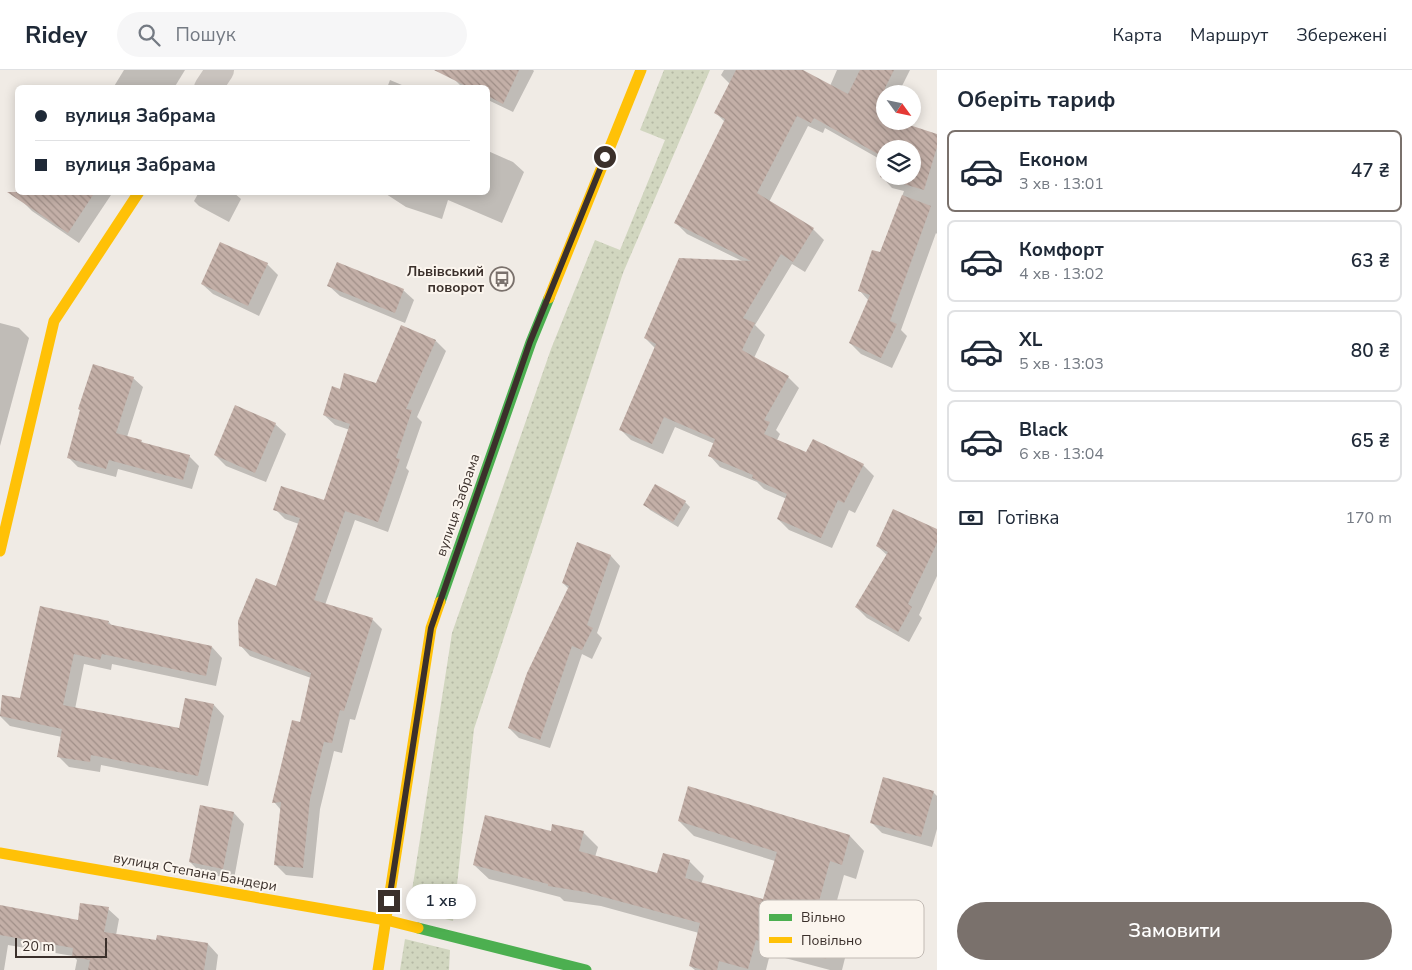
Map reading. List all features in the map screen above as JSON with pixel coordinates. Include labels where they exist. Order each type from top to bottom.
[{"type":"street","points":[[210,85],[220,70]]},
{"type":"street","name":"вулиця Забрама","points":[[378,970],[431,628],[530,342],[641,70]]},
{"type":"street","points":[[0,551],[54,321],[137,195]]},
{"type":"street","name":"вулиця Степана Бандери","points":[[0,853],[386,920],[586,970]]},
{"type":"green space","points":[[664,70],[710,70],[623,273],[474,729],[453,921],[409,910],[452,633],[551,349],[595,240],[620,250],[665,140],[640,130]]},
{"type":"green space","points":[[405,939],[450,950],[449,970],[400,970]]},
{"type":"building","points":[[434,70],[519,70],[503,104],[490,97],[490,85],[464,85]]},
{"type":"building","points":[[736,70],[803,70],[848,94],[860,70],[894,70],[886,85],[876,85],[876,130],[921,129],[937,134],[937,147],[924,190],[907,185],[921,185],[921,140],[876,140],[876,153],[814,118],[811,123],[797,116],[757,193],[814,228],[793,262],[781,254],[743,318],[755,323],[742,350],[789,376],[764,420],[770,422],[764,434],[806,452],[813,439],[864,464],[844,503],[838,500],[821,538],[777,519],[787,494],[752,478],[753,475],[708,456],[715,439],[664,417],[652,444],[619,430],[656,344],[644,338],[679,258],[751,261],[674,223],[725,119],[714,113]]},
{"type":"building","points":[[7,192],[15,192],[15,195],[93,195],[68,233]]},
{"type":"building","points":[[902,195],[931,206],[890,321],[897,324],[881,358],[849,343],[870,295],[858,291],[872,250],[880,252]]},
{"type":"building","points":[[220,242],[268,263],[248,306],[201,284]]},
{"type":"building","points":[[337,262],[404,289],[395,313],[327,286]]},
{"type":"building","points":[[401,325],[436,340],[406,409],[412,410],[396,458],[400,459],[378,522],[345,511],[314,600],[373,618],[344,711],[340,710],[332,743],[324,742],[310,799],[303,868],[274,865],[281,802],[272,803],[292,720],[300,722],[311,673],[239,646],[238,621],[256,578],[276,586],[300,518],[273,510],[281,486],[324,500],[350,424],[323,415],[332,386],[340,389],[344,373],[376,383]]},
{"type":"building","points":[[93,364],[134,377],[116,433],[142,440],[141,442],[190,455],[183,480],[109,460],[106,469],[67,458],[80,410],[78,409]]},
{"type":"building","points":[[235,405],[276,423],[255,473],[214,455]]},
{"type":"building","points":[[655,484],[686,501],[673,522],[643,505]]},
{"type":"building","points":[[893,509],[937,529],[937,543],[908,604],[912,607],[898,632],[855,607],[888,552],[876,546]]},
{"type":"building","points":[[577,542],[611,555],[587,625],[593,628],[582,650],[572,646],[540,740],[508,728],[527,673],[569,586],[562,583]]},
{"type":"building","points":[[40,606],[109,621],[108,624],[212,646],[206,676],[102,654],[100,660],[74,654],[63,705],[179,728],[185,698],[214,704],[198,776],[91,755],[90,762],[57,757],[62,729],[0,716],[2,695],[20,698]]},
{"type":"building","points":[[883,777],[934,791],[921,837],[870,823]]},
{"type":"building","points":[[688,786],[850,835],[842,865],[830,861],[819,900],[759,900],[759,941],[756,940],[748,969],[719,961],[717,970],[703,970],[689,966],[700,923],[585,892],[548,886],[548,884],[473,865],[485,815],[551,831],[552,824],[584,831],[579,851],[657,873],[663,853],[690,860],[685,878],[763,899],[777,852],[678,821]]},
{"type":"building","points":[[200,805],[234,812],[223,869],[189,862]]},
{"type":"building","points":[[80,903],[109,907],[104,932],[156,940],[157,935],[208,943],[204,970],[88,970],[90,960],[72,957],[73,948],[0,935],[0,905],[78,920]]},
{"type":"traffic: fast","points":[[440,602],[531,342],[549,298]]},
{"type":"traffic: fast","points":[[418,928],[586,970]]},
{"type":"traffic: slow","points":[[549,298],[641,70]]},
{"type":"traffic: slow","points":[[0,551],[54,321],[137,195]]},
{"type":"traffic: slow","points":[[378,970],[431,628],[440,602]]},
{"type":"traffic: slow","points":[[0,853],[386,920],[418,928]]},
{"type":"place","name":"Львівський поворот","points":[[502,279]]},
{"type":"route","points":[[389,901],[431,628],[530,342],[605,157]]}]
